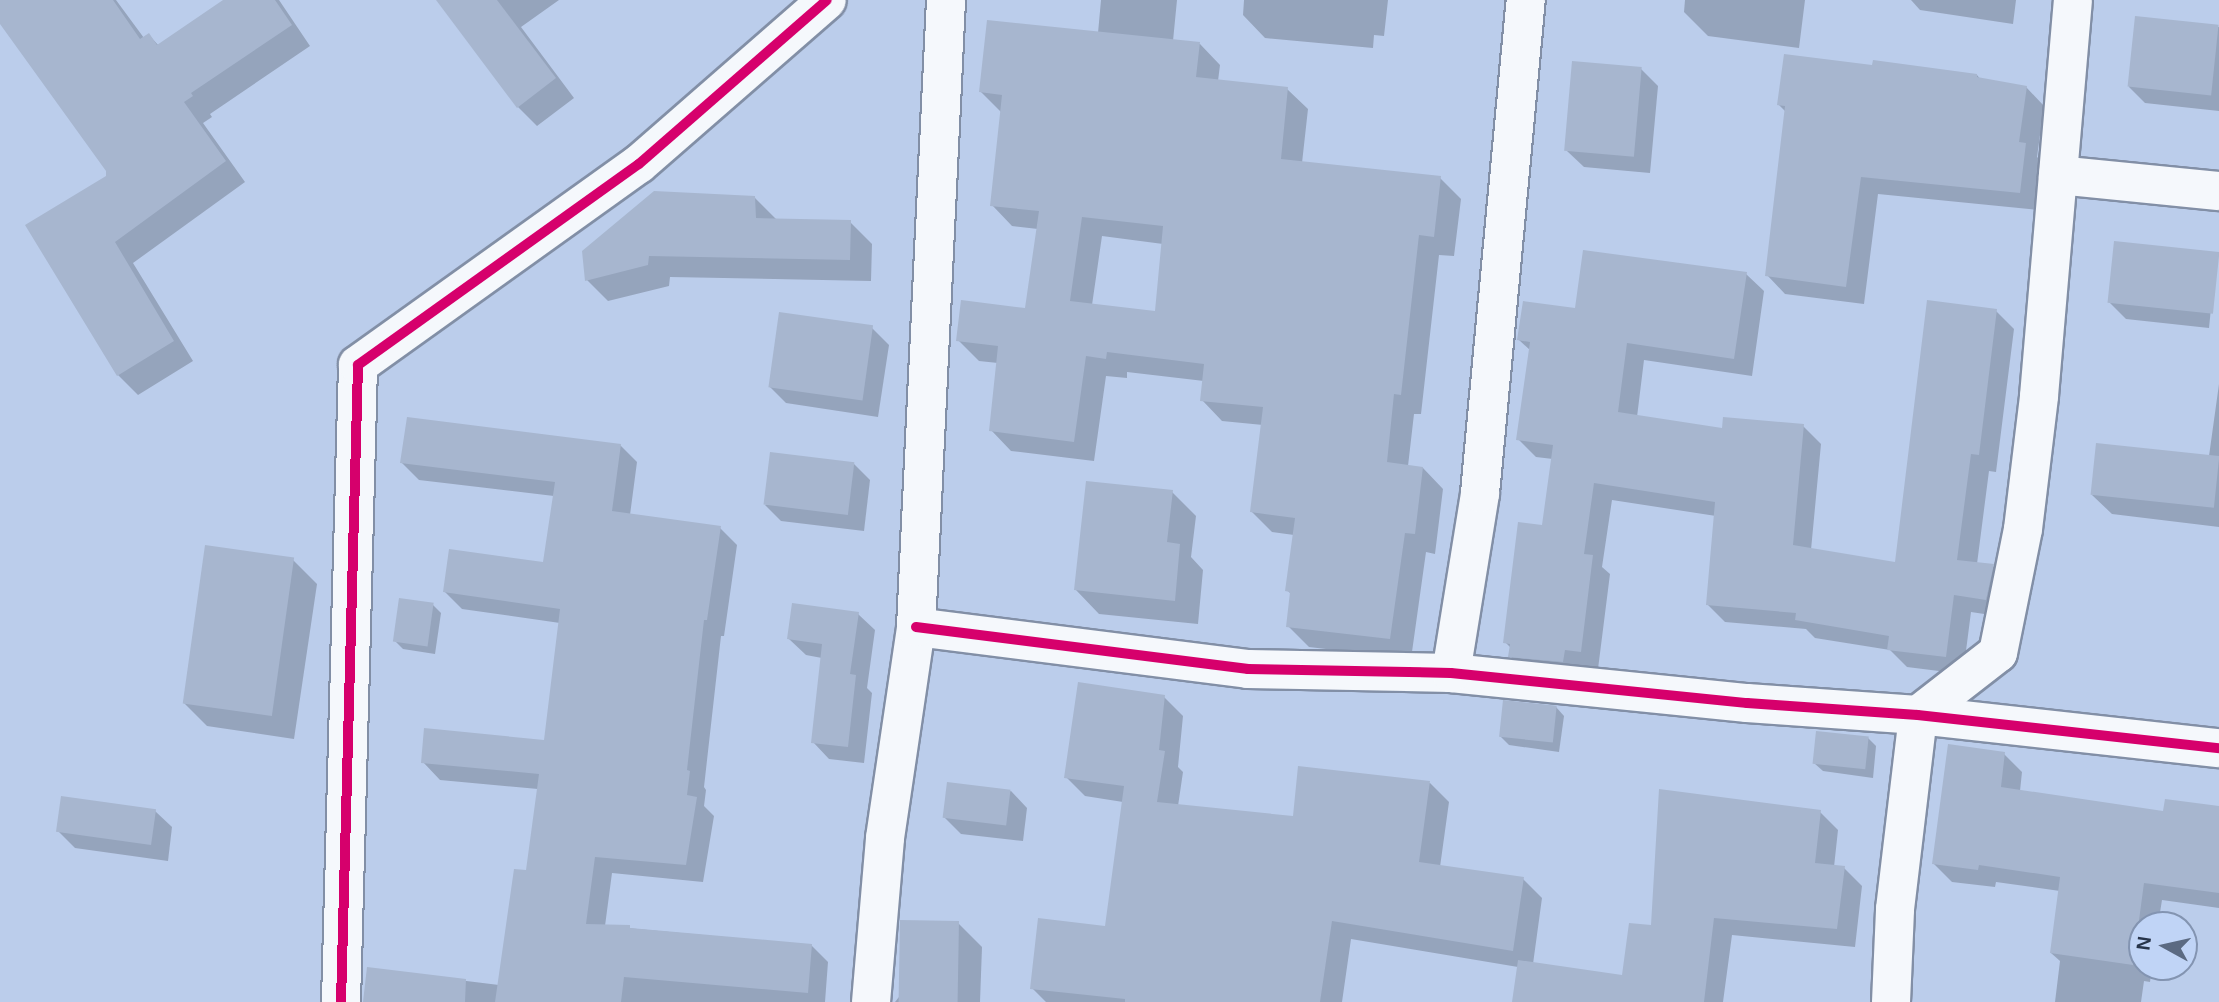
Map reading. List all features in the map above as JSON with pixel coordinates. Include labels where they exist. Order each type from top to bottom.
[{"type":"street","points":[[341,1002],[358,365],[639,164],[827,0]]},
{"type":"street","points":[[871,1002],[885,838],[916,627],[946,0]]},
{"type":"street","points":[[1451,673],[1480,493],[1526,0]]},
{"type":"street","points":[[1891,1002],[1895,909],[1918,715],[1997,653],[2023,529],[2039,396],[2073,0]]},
{"type":"street","points":[[2058,175],[2219,191]]},
{"type":"street","points":[[916,627],[1248,669],[1451,673],[1747,703],[1918,715],[2219,748]]},
{"type":"building","points":[[0,0],[113,0],[140,39],[149,33],[157,45],[223,0],[275,0],[292,25],[191,93],[193,96],[184,102],[226,161],[115,242],[174,341],[117,376],[25,225],[106,176],[106,171],[0,24]]},
{"type":"building","points":[[436,0],[497,0],[556,78],[517,108]]},
{"type":"building","points":[[2135,16],[2219,25],[2211,95],[2128,87]]},
{"type":"building","points":[[987,20],[1200,42],[1196,77],[1288,87],[1281,159],[1441,176],[1434,237],[1419,235],[1401,395],[1394,394],[1387,462],[1423,467],[1415,534],[1405,533],[1390,639],[1286,627],[1290,592],[1285,591],[1295,518],[1250,512],[1263,407],[1200,401],[1204,364],[1107,352],[1106,359],[1086,356],[1074,442],[989,431],[998,346],[956,341],[961,300],[1025,308],[1039,211],[990,206],[1002,95],[979,92]],"holes":[[[1082,217],[1163,226],[1155,311],[1070,301]]]},
{"type":"building","points":[[1784,54],[1872,65],[1873,60],[1977,74],[1977,77],[2027,86],[2019,142],[2026,143],[2020,193],[1861,177],[1846,287],[1765,276],[1785,106],[1777,105]]},
{"type":"building","points":[[1572,61],[1642,67],[1634,157],[1564,151]]},
{"type":"building","points":[[654,191],[755,196],[756,218],[851,220],[850,260],[649,256],[648,265],[585,281],[582,251]]},
{"type":"building","points":[[2114,241],[2219,252],[2213,314],[2108,303]]},
{"type":"building","points":[[1583,250],[1747,272],[1734,359],[1627,343],[1618,412],[1722,428],[1723,417],[1804,424],[1793,545],[1895,562],[1927,300],[1997,309],[1979,455],[1971,454],[1957,560],[1994,564],[1986,600],[1954,595],[1946,657],[1887,650],[1889,636],[1795,620],[1796,613],[1706,605],[1715,502],[1594,483],[1584,554],[1593,555],[1581,652],[1565,650],[1563,662],[1508,657],[1510,644],[1503,643],[1518,522],[1542,525],[1553,445],[1516,440],[1530,342],[1517,340],[1523,301],[1575,308]]},
{"type":"building","points":[[779,312],[873,325],[862,400],[768,387]]},
{"type":"building","points":[[407,417],[621,444],[612,511],[721,526],[707,620],[704,620],[687,770],[690,771],[687,795],[697,797],[686,865],[595,857],[586,924],[630,925],[630,928],[812,944],[808,993],[624,977],[621,1002],[495,1002],[514,869],[526,870],[539,774],[421,763],[424,728],[544,740],[560,609],[443,592],[449,549],[543,562],[555,482],[400,463]]},
{"type":"building","points":[[2096,443],[2219,456],[2214,508],[2091,495]]},
{"type":"building","points":[[770,452],[854,462],[848,515],[764,505]]},
{"type":"building","points":[[1086,481],[1173,490],[1167,542],[1180,544],[1175,601],[1074,590]]},
{"type":"building","points":[[205,545],[294,558],[272,716],[183,703]]},
{"type":"building","points":[[399,598],[434,603],[428,646],[393,642]]},
{"type":"building","points":[[792,603],[859,612],[850,674],[856,675],[848,747],[811,743],[822,644],[787,639]]},
{"type":"building","points":[[1078,682],[1165,695],[1159,750],[1165,751],[1157,802],[1293,816],[1298,766],[1430,781],[1419,862],[1524,877],[1513,951],[1332,921],[1320,1002],[1125,1002],[1125,999],[1030,989],[1038,918],[1105,926],[1124,786],[1064,778]]},
{"type":"building","points":[[1503,700],[1557,706],[1553,742],[1499,737]]},
{"type":"building","points":[[1816,731],[1869,737],[1865,769],[1813,764]]},
{"type":"building","points":[[1948,744],[2005,752],[2001,787],[2163,811],[2165,799],[2219,806],[2219,893],[2144,883],[2140,911],[2128,911],[2128,964],[2050,953],[2060,877],[1979,865],[1978,870],[1932,864]]},
{"type":"building","points":[[947,782],[1011,790],[1006,826],[943,818]]},
{"type":"building","points":[[1659,789],[1821,810],[1815,863],[1845,866],[1837,929],[1714,918],[1704,1002],[1512,1002],[1518,960],[1622,975],[1629,923],[1651,925]]},
{"type":"building","points":[[61,796],[156,809],[151,845],[56,832]]},
{"type":"building","points":[[900,920],[959,921],[958,1002],[899,1002]]},
{"type":"building","points":[[367,967],[466,979],[465,1002],[363,1002]]},
{"type":"cycle path","points":[[341,1002],[358,365],[639,164],[827,0]]},
{"type":"cycle path","points":[[916,627],[1248,669],[1451,673],[1747,703],[1918,715],[2219,748]]}]
